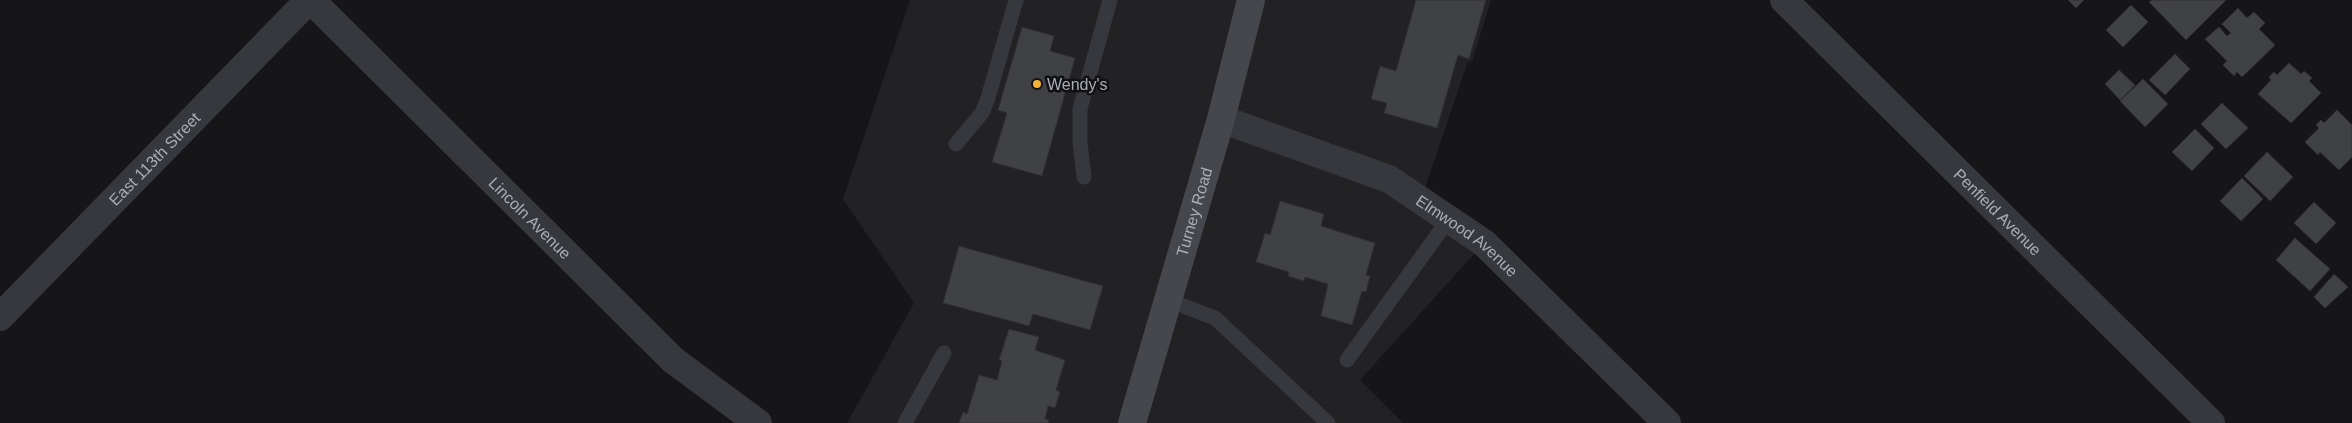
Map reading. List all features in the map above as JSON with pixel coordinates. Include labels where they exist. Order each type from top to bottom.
[{"type":"main road","name":"Turney Road","points":[[1132,423],[1221,119],[1250,0]]},
{"type":"street","name":"East 113th Street","points":[[0,317],[310,0]]},
{"type":"street","name":"Lincoln Avenue","points":[[310,0],[673,360],[758,423]]},
{"type":"street","name":"Penfield Avenue","points":[[1784,0],[2211,423]]},
{"type":"street","name":"Elmwood Avenue","points":[[1221,119],[1389,179],[1484,243],[1667,423]]},
{"type":"lane","points":[[956,144],[982,113],[1016,0]]},
{"type":"lane","points":[[1084,177],[1080,143],[1080,109],[1110,0]]},
{"type":"lane","points":[[1347,360],[1449,220]]},
{"type":"lane","points":[[1168,300],[1215,318],[1328,423]]},
{"type":"lane","points":[[904,423],[944,353]]},
{"type":"shaded area","points":[[910,0],[1491,0],[1472,62],[1468,61],[1421,200],[1484,243],[1360,380],[1403,423],[847,423],[914,303],[843,199]]},
{"type":"building","points":[[1416,0],[1486,0],[1469,59],[1458,55],[1437,128],[1384,113],[1387,103],[1371,99],[1380,66],[1396,71]]},
{"type":"building","points":[[2068,0],[2084,0],[2076,8]]},
{"type":"building","points":[[2152,0],[2226,0],[2186,40],[2149,2]]},
{"type":"building","points":[[2131,5],[2148,22],[2123,47],[2106,30]]},
{"type":"building","points":[[2238,8],[2247,18],[2254,12],[2265,23],[2259,29],[2275,45],[2242,77],[2237,72],[2234,76],[2223,65],[2227,61],[2205,39],[2219,27],[2227,36],[2231,33],[2222,24]]},
{"type":"building","name":"Wendy's","points":[[1022,27],[1054,36],[1050,51],[1075,58],[1042,176],[992,162],[1007,113],[998,110]]},
{"type":"building","points":[[2175,54],[2190,69],[2165,95],[2149,80]]},
{"type":"building","points":[[2289,63],[2301,74],[2304,71],[2312,78],[2309,81],[2321,93],[2291,123],[2258,94],[2271,80],[2269,77],[2274,72],[2277,75]]},
{"type":"building","points":[[2119,70],[2135,85],[2120,100],[2105,84]]},
{"type":"building","points":[[2143,79],[2168,104],[2145,127],[2120,101]]},
{"type":"building","points":[[2222,103],[2248,128],[2226,149],[2201,124]]},
{"type":"building","points":[[2337,110],[2352,125],[2352,157],[2339,170],[2320,152],[2318,155],[2305,142],[2319,128],[2316,125],[2321,120],[2324,123]]},
{"type":"building","points":[[2195,129],[2214,148],[2192,171],[2172,152]]},
{"type":"building","points":[[2267,152],[2293,177],[2270,201],[2244,176]]},
{"type":"building","points":[[2242,178],[2263,199],[2241,221],[2220,201]]},
{"type":"building","points":[[1280,201],[1324,214],[1321,226],[1375,243],[1366,275],[1370,276],[1366,292],[1362,291],[1352,325],[1321,316],[1328,284],[1305,277],[1304,281],[1288,276],[1289,272],[1256,262],[1265,233],[1270,235]]},
{"type":"building","points":[[2314,202],[2336,223],[2316,244],[2294,223]]},
{"type":"building","points":[[2295,238],[2330,269],[2310,291],[2276,260]]},
{"type":"building","points":[[959,246],[1103,286],[1090,330],[1033,314],[1029,326],[943,303]]},
{"type":"building","points":[[2334,274],[2348,287],[2325,308],[2314,297]]},
{"type":"building","points":[[1009,329],[1039,337],[1035,350],[1065,360],[1056,390],[1060,392],[1055,408],[1048,406],[1045,419],[1049,420],[1048,423],[959,423],[963,412],[967,414],[979,375],[997,380],[1002,361],[999,360]]},
{"type":"place","name":"Wendy's","points":[[1037,84]]}]
